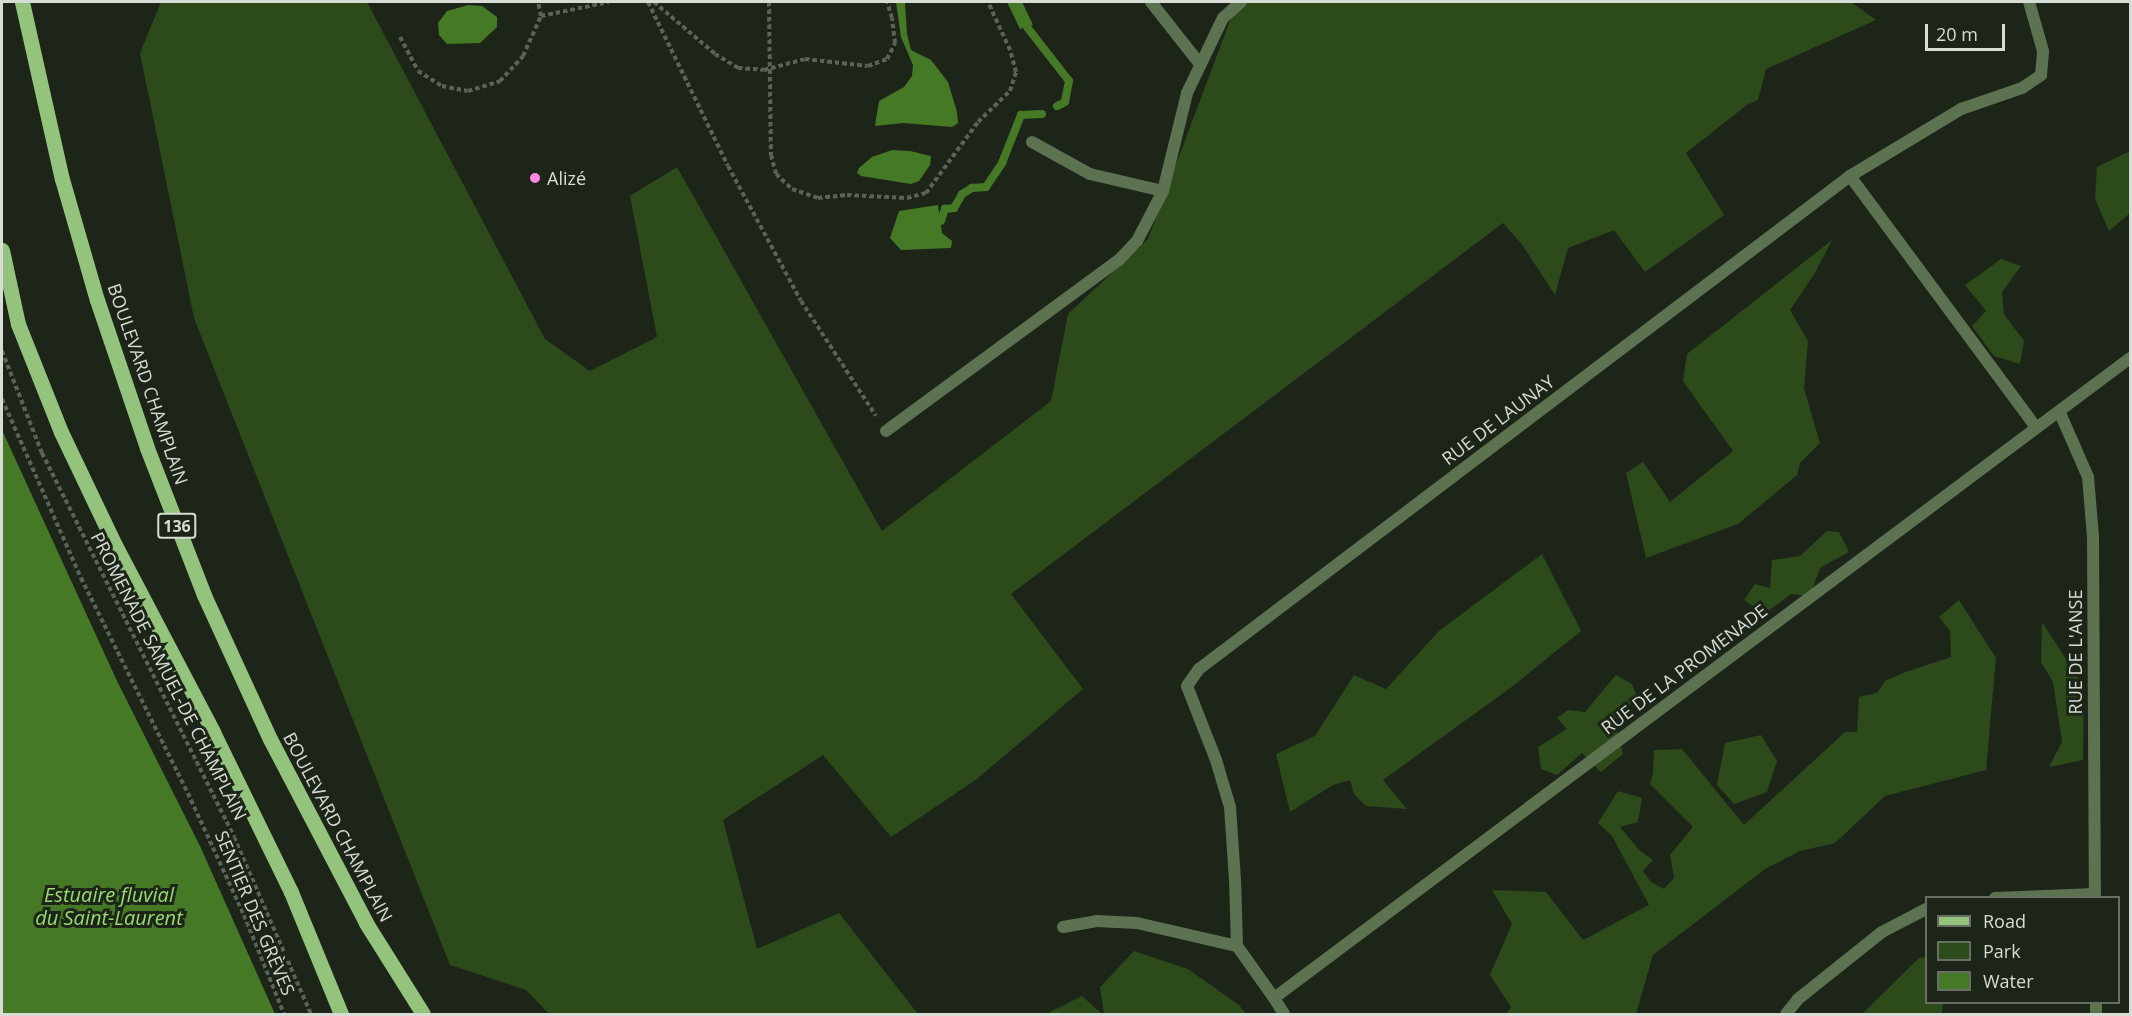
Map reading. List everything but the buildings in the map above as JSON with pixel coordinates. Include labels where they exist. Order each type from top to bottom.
[{"type":"main road","name":"BOULEVARD CHAMPLAIN","points":[[22,2],[63,179],[97,300],[147,448],[204,595],[275,749],[366,923],[423,1014]]},
{"type":"main road","points":[[2,250],[18,324],[61,432],[115,545],[213,732],[291,891],[341,1014]]},
{"type":"street","points":[[1151,2],[1200,64]]},
{"type":"street","points":[[886,431],[1119,260],[1137,241],[1163,191],[1187,93],[1223,18],[1240,2]]},
{"type":"street","points":[[2029,2],[2043,51],[2041,75],[2022,88],[1961,109],[1850,176],[2036,427]]},
{"type":"street","points":[[1032,142],[1090,174],[1163,191]]},
{"type":"street","name":"RUE DE LAUNAY","points":[[1237,946],[1236,880],[1230,807],[1216,760],[1187,686],[1199,669],[1850,176]]},
{"type":"street","name":"RUE DE LA PROMENADE","points":[[1274,998],[2036,427],[2060,413],[2130,358]]},
{"type":"street","name":"RUE DE L'ANSE","points":[[2060,413],[2088,477],[2093,536],[2095,896]]},
{"type":"street","points":[[1786,1014],[1798,999],[1882,932],[1925,910]]},
{"type":"street","points":[[1063,927],[1096,921],[1137,923],[1237,946],[1284,1014]]},
{"type":"path","points":[[400,37],[418,71],[442,86],[468,91],[500,81],[523,56],[542,16],[538,2]]},
{"type":"path","points":[[542,16],[609,2]]},
{"type":"path","points":[[648,2],[728,166],[801,301],[886,431]]},
{"type":"path","points":[[654,2],[715,54],[738,68],[769,69],[806,59],[868,66],[887,59],[896,43],[892,18],[886,2]]},
{"type":"path","points":[[769,2],[771,155],[776,174],[792,189],[818,198],[847,195],[907,198],[926,193],[978,122],[1010,91],[1016,72],[1010,50],[988,2]]},
{"type":"path","name":"PROMENADE SAMUEL-DE CHAMPLAIN","points":[[2,351],[42,453],[234,837],[310,1014]]},
{"type":"path","name":"SENTIER DES GRÈVES","points":[[2,399],[81,578],[192,800],[244,915],[284,1014]]},
{"type":"green space","points":[[161,2],[367,2],[545,339],[590,371],[657,337],[630,196],[677,167],[882,531],[1051,401],[1068,314],[1148,239],[1237,2],[1851,2],[1876,20],[1766,69],[1758,100],[1748,104],[1686,153],[1724,215],[1645,272],[1614,230],[1568,248],[1555,295],[1523,246],[1503,223],[1011,594],[1083,689],[977,779],[891,837],[823,755],[723,820],[757,949],[839,913],[918,1014],[549,1014],[526,990],[450,965],[194,318],[140,53]]},
{"type":"green space","points":[[2130,151],[2130,213],[2109,231],[2095,199],[2097,167]]},
{"type":"green space","points":[[1832,240],[1815,273],[1790,310],[1808,341],[1804,388],[1820,443],[1800,463],[1797,475],[1738,524],[1646,558],[1626,473],[1643,462],[1670,502],[1733,451],[1683,381],[1687,354]]},
{"type":"green space","points":[[2001,259],[2021,266],[2002,292],[2004,314],[2024,341],[2020,364],[1994,356],[1972,326],[1986,311],[1965,285]]},
{"type":"green space","points":[[1827,531],[1839,532],[1849,552],[1820,568],[1810,596],[1791,594],[1764,614],[1744,600],[1755,584],[1770,588],[1772,560],[1800,556]]},
{"type":"green space","points":[[1542,554],[1581,631],[1513,686],[1383,780],[1407,809],[1366,806],[1354,794],[1350,780],[1333,785],[1290,812],[1276,754],[1315,736],[1354,675],[1386,689],[1439,631]]},
{"type":"green space","points":[[1959,600],[1996,658],[1986,770],[1885,796],[1835,843],[1800,851],[1765,869],[1653,955],[1636,1014],[1506,1014],[1511,1007],[1490,975],[1512,924],[1492,890],[1546,892],[1583,940],[1649,905],[1612,836],[1598,823],[1618,791],[1642,798],[1638,822],[1620,827],[1639,850],[1653,860],[1643,871],[1651,882],[1664,889],[1674,878],[1670,855],[1693,827],[1650,784],[1654,750],[1682,749],[1744,825],[1845,732],[1857,732],[1859,697],[1877,693],[1885,681],[1903,673],[1951,657],[1950,631],[1939,617]]},
{"type":"green space","points":[[2042,622],[2084,687],[2083,760],[2049,767],[2062,742],[2053,682],[2041,662]]},
{"type":"green space","points":[[1616,675],[1632,684],[1637,697],[1615,720],[1623,754],[1601,772],[1582,753],[1557,775],[1541,769],[1538,747],[1567,729],[1557,718],[1568,710],[1585,712]]},
{"type":"green space","points":[[1761,735],[1777,761],[1767,792],[1734,804],[1717,785],[1725,743]]},
{"type":"green space","points":[[1134,951],[1188,969],[1239,1005],[1246,1014],[1104,1014],[1100,987]]},
{"type":"green space","points":[[1925,957],[1925,1004],[1943,1004],[1942,1014],[1862,1014],[1919,958]]},
{"type":"green space","points":[[1082,996],[1102,1014],[1048,1014],[1048,1013]]},
{"type":"water","points":[[896,2],[905,2],[907,34],[911,50],[931,60],[948,82],[958,123],[952,127],[903,123],[875,126],[879,101],[904,87],[912,76],[913,65],[901,37]]},
{"type":"water","points":[[1007,2],[1022,2],[1033,25],[1020,29]]},
{"type":"water","points":[[468,5],[482,6],[497,17],[497,27],[480,43],[447,44],[439,35],[438,23],[447,11]]},
{"type":"water","points":[[892,150],[931,156],[930,165],[919,181],[911,184],[861,176],[857,173],[859,168],[872,157]]},
{"type":"water","points":[[938,205],[942,233],[952,241],[951,248],[901,250],[890,238],[899,211]]},
{"type":"water","name":"Estuaire fluvial du Saint-Laurent","points":[[2,430],[117,681],[200,846],[275,1014],[2,1014]]},
{"type":"waterway","points":[[1027,27],[1069,81],[1065,102],[1057,106]]},
{"type":"waterway","points":[[941,221],[945,209],[954,208],[962,194],[972,188],[986,187],[1002,163],[1021,115],[1042,114]]},
{"type":"place","name":"Alizé","points":[[535,178]]}]
